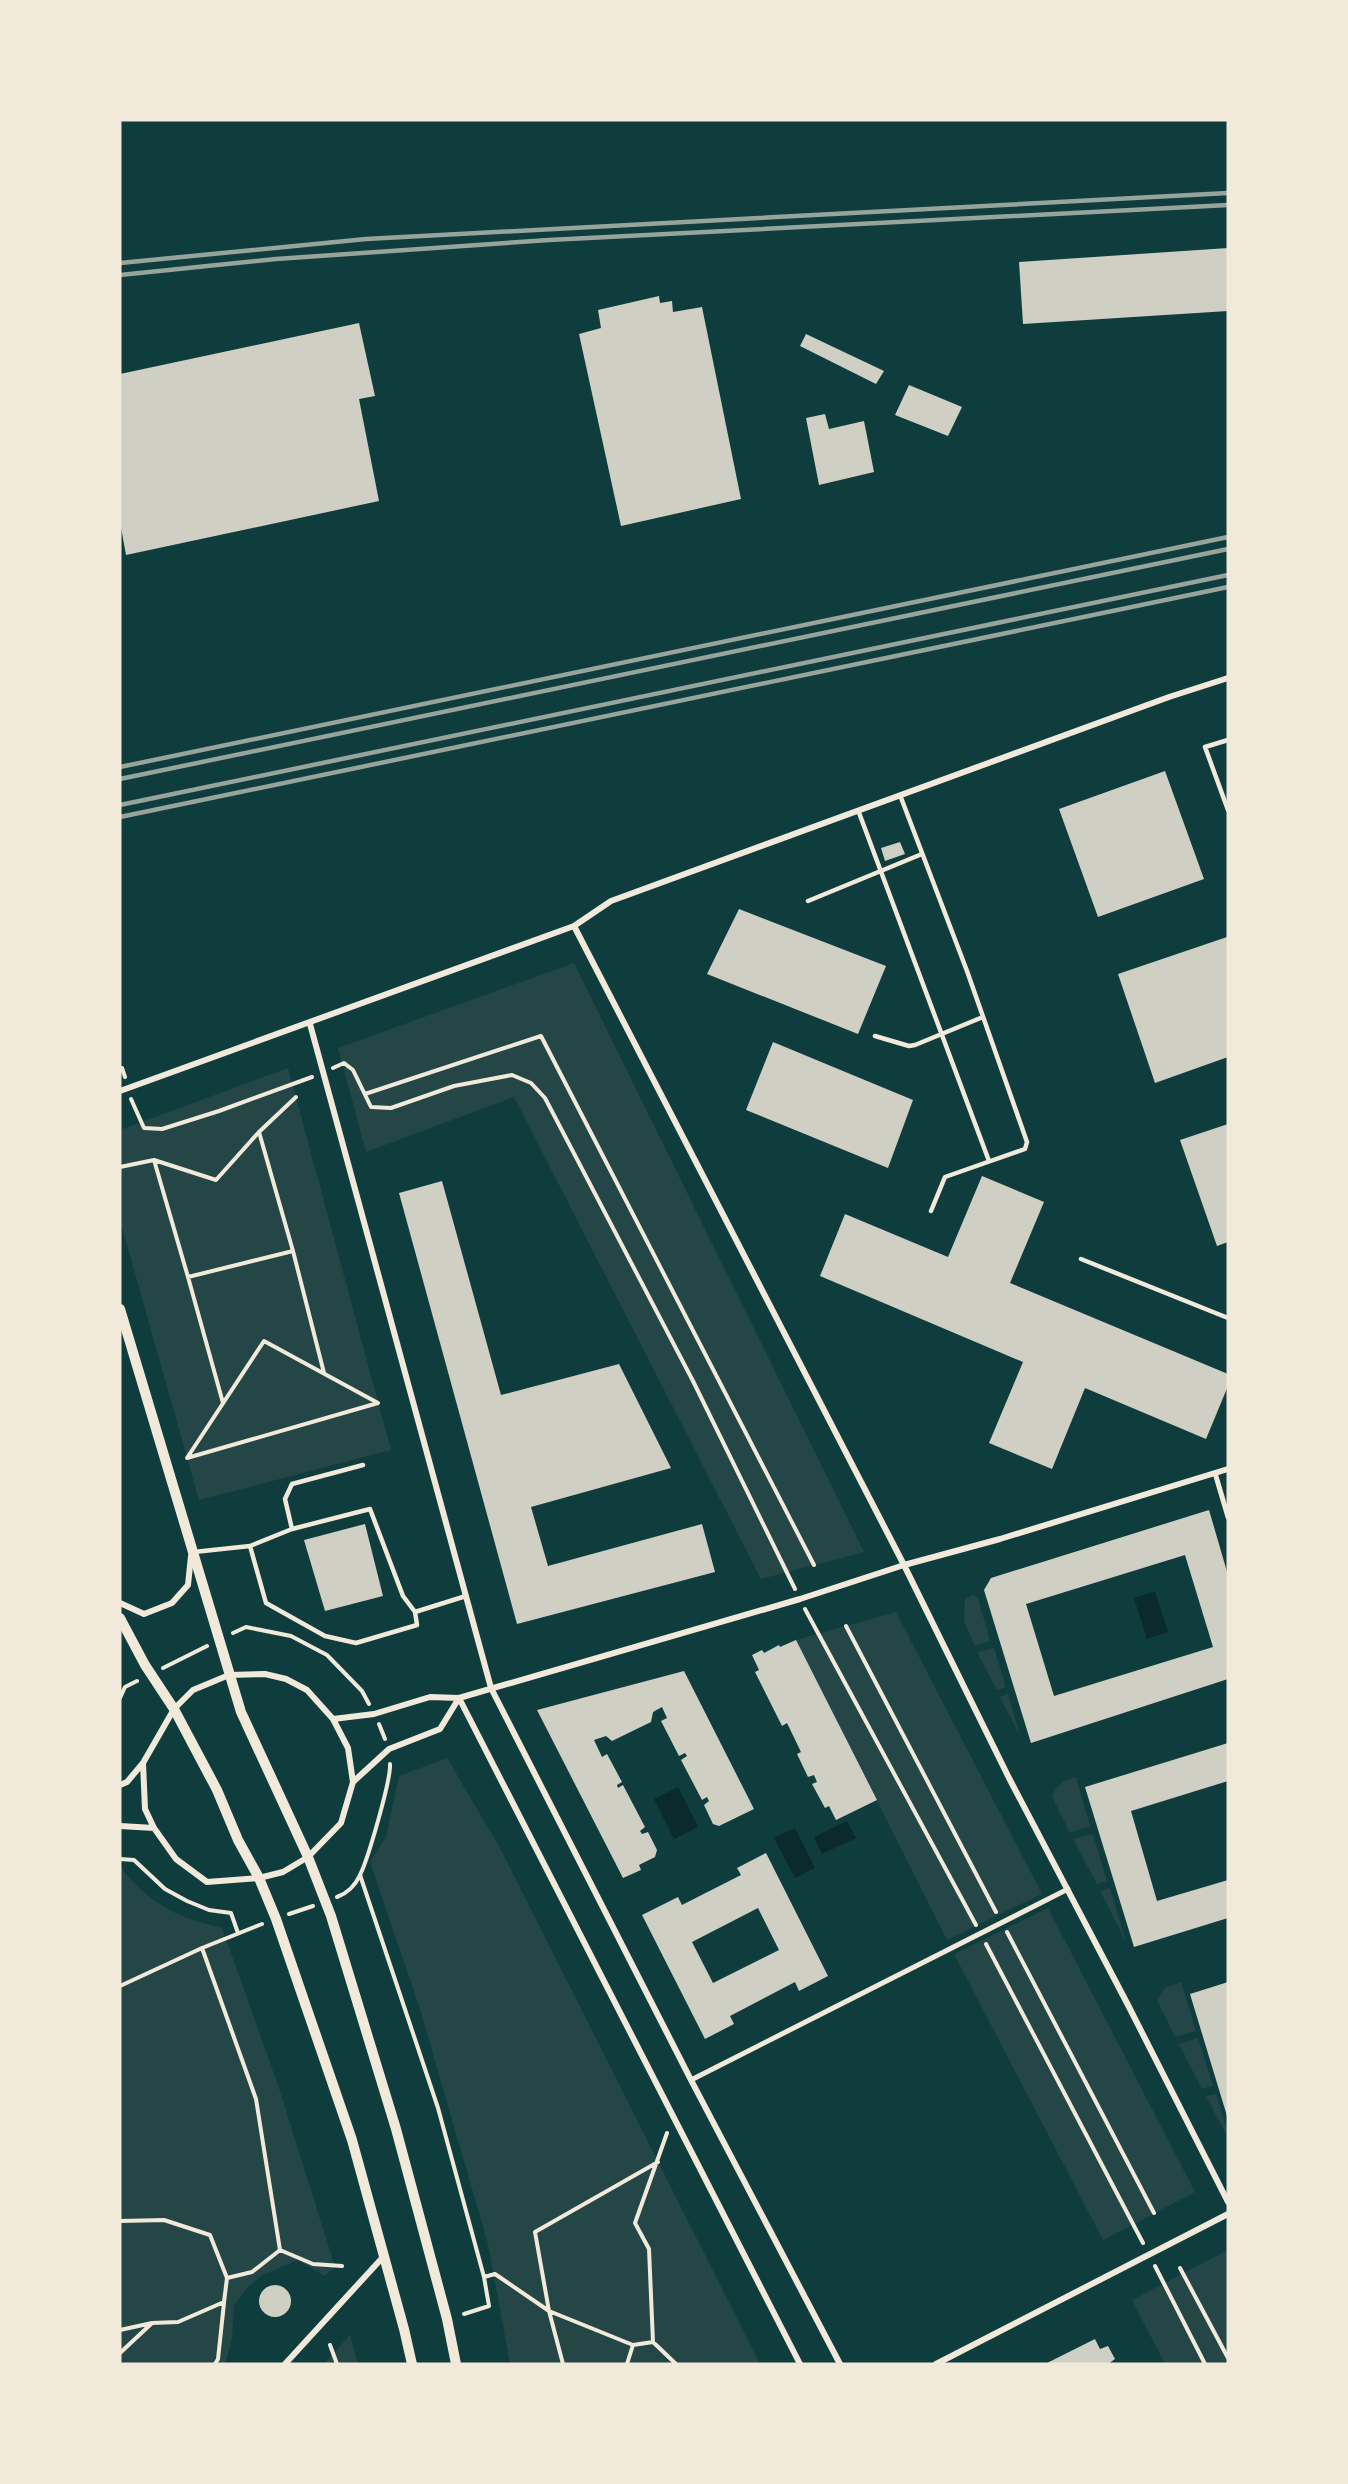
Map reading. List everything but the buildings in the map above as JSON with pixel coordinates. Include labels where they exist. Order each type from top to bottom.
[{"type":"street","points":[[120,1091],[310,1024],[573,926],[611,901],[1169,697],[1228,678]]},
{"type":"street","points":[[573,926],[904,1565],[1009,1778],[1225,2188],[1228,2202]]},
{"type":"street","points":[[310,1024],[491,1688],[690,2080],[840,2364]]},
{"type":"street","points":[[120,1309],[191,1552],[241,1712],[326,1901],[396,2129],[447,2319],[456,2364]]},
{"type":"street","points":[[333,1719],[374,1714],[430,1697],[459,1698],[800,1599],[904,1565],[1000,1539],[1228,1469]]},
{"type":"street","points":[[1215,1473],[1228,1516]]},
{"type":"street","points":[[120,1603],[144,1614],[172,1603],[188,1585],[191,1552]]},
{"type":"street","points":[[120,1618],[151,1674],[174,1709],[217,1790],[276,1919],[352,2140],[385,2255],[412,2364]]},
{"type":"street","points":[[120,1785],[127,1782],[143,1763],[174,1709],[193,1690],[229,1675],[265,1674],[286,1679],[307,1690],[333,1719],[348,1749],[353,1782],[341,1823],[308,1857],[283,1872],[259,1878],[207,1882],[176,1859],[154,1828],[145,1809],[143,1763]]},
{"type":"street","points":[[353,1782],[389,1749],[440,1729],[459,1698]]},
{"type":"street","points":[[459,1698],[800,2364]]},
{"type":"street","points":[[120,1826],[154,1828]]},
{"type":"street","points":[[690,2080],[1068,1889]]},
{"type":"street","points":[[936,2364],[1228,2214]]},
{"type":"street","points":[[285,2364],[385,2255]]},
{"type":"lane","points":[[1228,740],[1205,747],[1228,810]]},
{"type":"lane","points":[[900,795],[1027,1142],[1025,1149],[945,1177],[931,1211]]},
{"type":"lane","points":[[858,810],[989,1161]]},
{"type":"lane","points":[[808,901],[922,854]]},
{"type":"lane","points":[[875,1036],[909,1046],[983,1017]]},
{"type":"lane","points":[[1081,1259],[1228,1318]]},
{"type":"lane","points":[[292,1529],[285,1499],[292,1484],[363,1465]]},
{"type":"lane","points":[[191,1552],[250,1546],[292,1529],[370,1509],[403,1596],[415,1612],[417,1625],[356,1643],[325,1636],[266,1603],[250,1546]]},
{"type":"lane","points":[[415,1612],[466,1596]]},
{"type":"path","points":[[365,1095],[541,1036],[814,1566]]},
{"type":"path","points":[[120,1068],[122,1068],[129,1089],[132,1106],[144,1128],[162,1129],[219,1111],[344,1063],[353,1070],[371,1107],[391,1108],[454,1086],[512,1075],[531,1083],[545,1098],[693,1381],[800,1599],[980,1932],[1205,2364]]},
{"type":"path","points":[[120,1167],[154,1160],[216,1180],[259,1132],[296,1096]]},
{"type":"path","points":[[259,1132],[293,1251],[324,1373]]},
{"type":"path","points":[[154,1160],[224,1403]]},
{"type":"path","points":[[188,1277],[293,1251]]},
{"type":"path","points":[[264,1341],[324,1373],[378,1403],[187,1458],[264,1341]]},
{"type":"path","points":[[846,1626],[1154,2213]]},
{"type":"path","points":[[120,1698],[125,1687],[246,1627],[291,1636],[327,1655],[362,1691],[389,1749],[391,1770],[360,1875],[348,1893],[238,1933],[120,1986]]},
{"type":"path","points":[[120,1859],[134,1860],[165,1889],[187,1901],[209,1910],[231,1913],[238,1933]]},
{"type":"path","points":[[360,1875],[438,2108],[484,2277],[489,2306],[464,2314]]},
{"type":"path","points":[[202,1948],[221,2007],[256,2099],[280,2250]]},
{"type":"path","points":[[563,2364],[549,2311],[535,2232],[658,2162],[635,2223],[649,2249],[653,2342],[676,2364]]},
{"type":"path","points":[[120,2221],[164,2220],[210,2235],[227,2278],[218,2359],[214,2364]]},
{"type":"path","points":[[280,2250],[313,2264],[342,2266]]},
{"type":"path","points":[[227,2278],[252,2272],[280,2250]]},
{"type":"path","points":[[1180,2268],[1228,2358]]},
{"type":"path","points":[[484,2277],[495,2274],[549,2311],[633,2345],[653,2342]]},
{"type":"path","points":[[120,2330],[152,2323],[178,2322],[224,2302]]},
{"type":"path","points":[[120,2353],[152,2323]]},
{"type":"path","points":[[330,2345],[337,2364]]},
{"type":"path","points":[[627,2364],[633,2345]]},
{"type":"shaded area","points":[[574,963],[864,1552],[761,1579],[514,1097],[366,1152],[338,1048]]},
{"type":"shaded area","points":[[288,1068],[391,1450],[199,1500],[120,1220],[120,1130]]},
{"type":"shaded area","points":[[1155,1591],[1168,1632],[1147,1639],[1134,1598]]},
{"type":"shaded area","points":[[973,1595],[978,1598],[990,1641],[975,1646],[964,1621],[965,1599]]},
{"type":"shaded area","points":[[896,1612],[1042,1894],[947,1940],[796,1640]]},
{"type":"shaded area","points":[[994,1648],[1006,1687],[997,1690],[977,1652]]},
{"type":"shaded area","points":[[1008,1694],[1020,1736],[1000,1697]]},
{"type":"shaded area","points":[[447,1758],[500,1848],[760,2364],[510,2364],[488,2244],[420,2009],[370,1862],[386,1837],[399,1776]]},
{"type":"shaded area","points":[[1076,1777],[1090,1826],[1070,1833],[1052,1797],[1061,1784]]},
{"type":"shaded area","points":[[678,1787],[698,1827],[674,1839],[654,1799]]},
{"type":"shaded area","points":[[847,1821],[856,1838],[822,1854],[814,1837]]},
{"type":"shaded area","points":[[795,1828],[815,1868],[795,1878],[774,1838]]},
{"type":"shaded area","points":[[1093,1834],[1107,1881],[1097,1884],[1073,1839]]},
{"type":"shaded area","points":[[120,1867],[143,1891],[165,1908],[222,1928],[279,2088],[335,2267],[325,2276],[298,2260],[262,2275],[248,2287],[234,2305],[232,2339],[225,2364],[120,2364]]},
{"type":"shaded area","points":[[1110,1888],[1126,1942],[1100,1891]]},
{"type":"shaded area","points":[[1048,1908],[1195,2192],[1103,2240],[954,1954]]},
{"type":"shaded area","points":[[1181,1982],[1196,2031],[1175,2037],[1157,2000],[1165,1988]]},
{"type":"shaded area","points":[[1198,2038],[1213,2086],[1202,2089],[1179,2044]]},
{"type":"shaded area","points":[[1216,2094],[1228,2132],[1228,2138],[1206,2096]]},
{"type":"shaded area","points":[[1226,2251],[1228,2256],[1228,2364],[1165,2364],[1132,2300]]},
{"type":"shaded area","points":[[350,2335],[358,2364],[324,2364]]},
{"type":"railway","points":[[120,263],[366,239],[1228,193]]},
{"type":"railway","points":[[120,275],[276,259],[549,240],[1228,205]]},
{"type":"railway","points":[[120,767],[1228,537]]},
{"type":"railway","points":[[120,779],[1228,549]]},
{"type":"railway","points":[[120,805],[1228,575]]},
{"type":"railway","points":[[120,817],[1228,587]]}]
